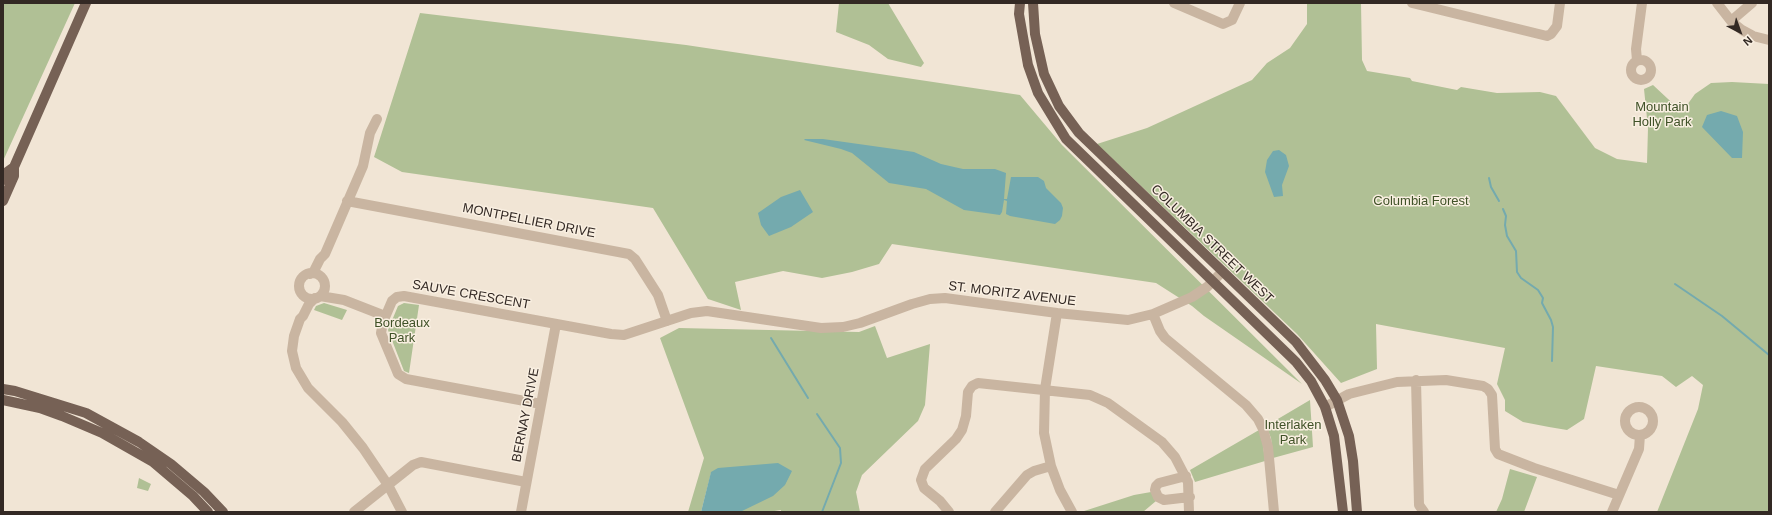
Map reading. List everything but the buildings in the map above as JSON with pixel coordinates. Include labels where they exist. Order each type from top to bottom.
[{"type":"main road","points":[[3,201],[14,176],[14,167],[86,3]]},
{"type":"main road","name":"COLUMBIA STREET WEST","points":[[1020,3],[1019,14],[1028,65],[1038,93],[1066,139],[1296,362],[1311,381],[1325,407],[1334,436],[1343,512]]},
{"type":"main road","name":"COLUMBIA STREET WEST","points":[[1033,3],[1034,34],[1044,74],[1059,106],[1070,121],[1090,145],[1296,342],[1325,380],[1337,400],[1349,436],[1353,462],[1357,512]]},
{"type":"main road","points":[[3,180],[7,172],[14,167]]},
{"type":"main road","points":[[3,389],[14,390],[86,413],[139,442],[171,464],[204,492],[223,512]]},
{"type":"main road","points":[[3,400],[40,408],[102,433],[153,462],[193,496],[208,512]]},
{"type":"street","points":[[1174,3],[1223,24],[1232,20],[1240,3]]},
{"type":"street","points":[[1412,3],[1546,36],[1555,30],[1557,26],[1560,3]]},
{"type":"street","points":[[1637,60],[1636,49],[1642,3]]},
{"type":"street","points":[[1717,3],[1731,21],[1742,30],[1753,36],[1769,40]]},
{"type":"street","points":[[1731,21],[1752,3]]},
{"type":"street","points":[[300,319],[299,315],[302,293],[299,286],[301,280],[305,275],[314,271],[320,259],[325,254],[363,166],[370,133],[377,119]]},
{"type":"street","name":"MONTPELLIER DRIVE","points":[[347,201],[626,253],[635,259],[658,295],[667,321]]},
{"type":"street","points":[[325,254],[326,260],[322,272],[320,290],[300,319],[294,336],[292,346],[293,360],[299,376],[308,388],[342,422],[363,448],[388,485],[402,512]]},
{"type":"street","name":"ST. MORITZ AVENUE","points":[[556,324],[624,335],[691,313],[707,311],[821,328],[843,327],[860,323],[912,304],[930,299],[945,298],[1117,320],[1134,319],[1152,314],[1192,297],[1213,282],[1222,272]]},
{"type":"street","points":[[310,274],[317,275],[320,290]]},
{"type":"street","points":[[302,293],[308,298],[320,290]]},
{"type":"street","points":[[320,290],[385,316]]},
{"type":"street","name":"SAUVE CRESCENT","points":[[541,404],[406,379],[396,369],[381,333],[385,316],[393,300],[399,296],[556,324]]},
{"type":"street","points":[[1057,313],[1045,389],[1044,433],[1051,466],[1060,490],[1072,512]]},
{"type":"street","points":[[1152,314],[1165,338],[1246,405],[1258,419],[1263,429],[1268,447],[1274,512]]},
{"type":"street","name":"BERNAY DRIVE","points":[[521,512],[556,324]]},
{"type":"street","points":[[1416,380],[1419,505],[1424,512]]},
{"type":"street","points":[[1325,407],[1337,400],[1367,388],[1397,382],[1416,380],[1446,380],[1485,387],[1492,395],[1495,449],[1498,454],[1504,458],[1619,495]]},
{"type":"street","points":[[949,512],[940,501],[924,488],[922,480],[925,469],[956,439],[962,430],[966,416],[968,392],[972,386],[978,383],[1090,395],[1108,403],[1167,446],[1178,461],[1186,476],[1190,497],[1189,512]]},
{"type":"street","points":[[1612,512],[1639,449],[1640,435]]},
{"type":"street","points":[[354,512],[413,465],[421,462],[526,482]]},
{"type":"street","points":[[995,512],[1027,475],[1034,471],[1051,466]]},
{"type":"street","points":[[1186,476],[1158,483],[1155,490],[1158,497],[1164,500],[1190,497]]},
{"type":"green space","points":[[3,3],[75,3],[3,161]]},
{"type":"green space","points":[[839,3],[888,3],[924,63],[921,67],[888,59],[869,45],[836,32]]},
{"type":"green space","name":"Columbia Forest","points":[[1307,3],[1361,3],[1362,60],[1367,71],[1410,78],[1412,81],[1457,90],[1461,87],[1497,93],[1540,92],[1556,96],[1595,148],[1617,159],[1647,163],[1648,128],[1644,89],[1653,85],[1682,112],[1695,94],[1711,83],[1732,82],[1769,84],[1769,512],[1657,512],[1698,409],[1703,385],[1692,376],[1676,387],[1662,376],[1596,366],[1584,419],[1567,430],[1523,422],[1505,411],[1505,400],[1497,384],[1505,348],[1376,324],[1377,369],[1341,383],[1297,334],[1097,144],[1147,128],[1252,80],[1267,63],[1290,48],[1307,24]]},
{"type":"green space","points":[[420,13],[686,45],[1020,95],[1062,145],[1302,384],[1204,316],[1192,306],[1156,283],[892,244],[879,264],[852,272],[822,278],[783,271],[735,282],[741,310],[708,299],[653,208],[402,172],[374,157]]},
{"type":"green space","points":[[324,303],[347,310],[342,320],[314,310],[316,306]]},
{"type":"green space","name":"Bordeaux Park","points":[[404,303],[419,305],[409,373],[404,371],[388,330],[398,306]]},
{"type":"green space","points":[[875,326],[887,358],[930,344],[925,405],[918,421],[862,475],[856,492],[860,512],[781,512],[781,510],[768,512],[740,512],[742,510],[711,473],[701,512],[688,512],[704,458],[660,338],[679,328],[859,332]]},
{"type":"green space","name":"Interlaken Park","points":[[1310,400],[1313,447],[1273,458],[1271,438],[1266,426]]},
{"type":"green space","points":[[1259,430],[1265,461],[1195,482],[1190,470]]},
{"type":"green space","points":[[1510,469],[1537,477],[1524,512],[1496,512],[1502,499]]},
{"type":"green space","points":[[139,478],[151,484],[148,491],[137,488]]},
{"type":"green space","points":[[1151,492],[1156,501],[1143,512],[1081,512],[1134,495]]},
{"type":"water","points":[[1721,111],[1737,116],[1743,132],[1742,158],[1732,158],[1702,127],[1707,115]]},
{"type":"water","points":[[823,139],[914,152],[941,164],[963,169],[995,169],[1006,173],[1004,199],[1007,199],[1011,177],[1038,177],[1044,181],[1046,188],[1061,203],[1063,208],[1062,216],[1055,224],[1010,216],[1006,214],[1007,201],[1004,200],[1000,215],[964,210],[926,189],[889,183],[852,153],[804,140]]},
{"type":"water","points":[[1279,150],[1286,155],[1289,166],[1282,185],[1283,196],[1274,197],[1265,172],[1267,160],[1273,151]]},
{"type":"water","points":[[800,190],[813,212],[791,227],[769,236],[761,225],[758,213],[781,197]]},
{"type":"water","points":[[778,463],[792,471],[785,485],[773,496],[740,512],[701,512],[711,472],[718,468]]},
{"type":"waterway","points":[[1489,178],[1491,187],[1499,201]]},
{"type":"waterway","points":[[1503,209],[1506,216],[1505,225],[1507,236],[1516,251],[1517,272],[1521,278],[1538,290],[1543,298],[1542,303],[1551,320],[1553,327],[1552,361]]},
{"type":"waterway","points":[[1675,284],[1722,316],[1769,355]]},
{"type":"waterway","points":[[771,338],[808,398]]},
{"type":"waterway","points":[[817,414],[840,448],[841,463],[822,512]]},
{"type":"park label","name":"Mountain Holly Park","points":[[1662,114]]}]
